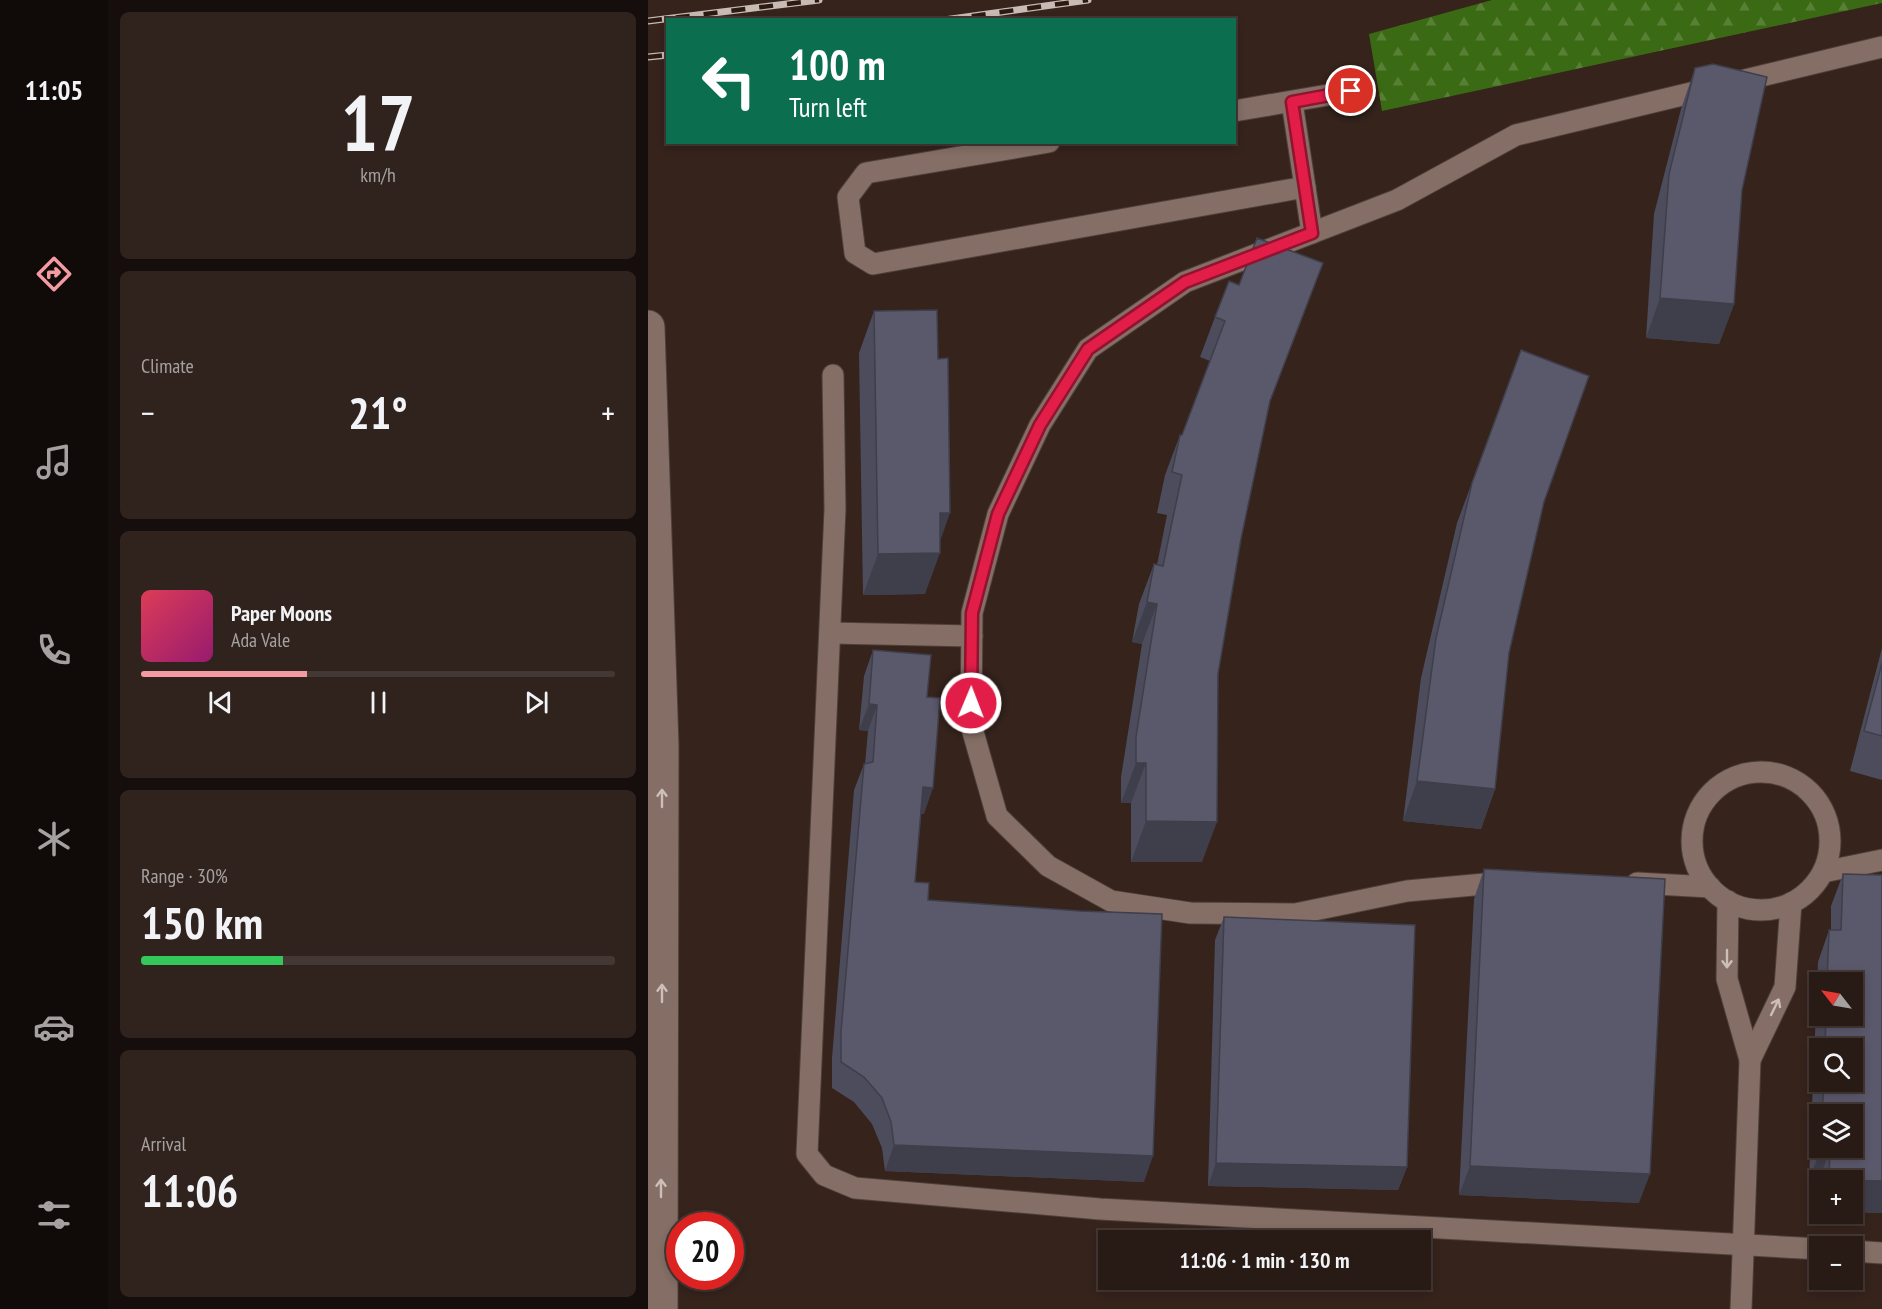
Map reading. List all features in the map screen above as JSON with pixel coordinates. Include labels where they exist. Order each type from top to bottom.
[{"type":"main road","points":[[648,327],[662,745],[661,1309]]},
{"type":"lane","points":[[1521,881],[1407,891],[1295,914],[1190,913],[1110,902],[1048,866],[997,816],[971,725],[972,613],[998,514],[1040,425],[1088,349],[1185,282],[1397,200],[1516,135],[1882,47]]},
{"type":"lane","points":[[1236,111],[1351,91]]},
{"type":"lane","points":[[1292,102],[1312,233]]},
{"type":"lane","points":[[1037,144],[866,173],[848,197],[855,253],[873,264],[1305,187]]},
{"type":"lane","points":[[833,375],[835,509],[807,1154],[824,1175],[855,1188],[1100,1209],[1809,1248]]},
{"type":"lane","points":[[830,633],[972,636]]},
{"type":"lane","points":[[1759,771],[1783,774],[1804,786],[1820,803],[1829,825],[1830,849],[1823,872],[1809,890],[1791,903],[1770,909],[1748,908],[1728,901],[1710,887],[1698,869],[1693,848],[1694,826],[1702,806],[1716,789],[1736,776],[1759,771]]},
{"type":"lane","points":[[1823,872],[1882,860]]},
{"type":"lane","points":[[1615,881],[1710,887]]},
{"type":"lane","points":[[1728,901],[1727,979],[1750,1060],[1741,1309]]},
{"type":"lane","points":[[1750,1060],[1785,987],[1791,903]]},
{"type":"lane","points":[[1863,1252],[1882,1253]]},
{"type":"green space","points":[[1492,0],[1882,0],[1882,3],[1382,111],[1369,34]]},
{"type":"building","points":[[1713,64],[1767,77],[1742,190],[1734,304],[1660,298],[1669,174],[1695,68]]},
{"type":"building","points":[[1257,238],[1323,263],[1270,401],[1241,539],[1218,674],[1217,822],[1146,821],[1146,763],[1136,763],[1136,737],[1157,604],[1147,602],[1154,564],[1163,566],[1182,475],[1172,472],[1180,435],[1182,435],[1225,321],[1215,317],[1229,281],[1239,285]]},
{"type":"building","points":[[937,310],[938,359],[948,358],[950,513],[940,513],[940,553],[878,554],[874,311]]},
{"type":"building","points":[[1521,350],[1589,376],[1544,502],[1509,653],[1495,789],[1417,781],[1436,638],[1472,483]]},
{"type":"building","points":[[873,650],[931,655],[927,697],[940,698],[933,788],[923,787],[915,882],[929,883],[928,900],[1080,911],[1162,914],[1153,1156],[894,1145],[891,1122],[882,1098],[864,1077],[841,1062],[841,1032],[864,764],[873,762],[877,705],[869,704]]},
{"type":"building","points":[[1882,663],[1882,736],[1864,731]]},
{"type":"building","points":[[1484,869],[1665,879],[1650,1174],[1470,1166]]},
{"type":"building","points":[[1843,874],[1882,875],[1882,1181],[1863,1181],[1863,1170],[1829,1170],[1830,1158],[1863,1158],[1863,1104],[1823,1104],[1823,1092],[1863,1092],[1863,1038],[1825,1038],[1826,1026],[1863,1026],[1863,972],[1827,972],[1829,930],[1841,930]]},
{"type":"building","points":[[1224,917],[1415,925],[1407,1167],[1216,1163]]},
{"type":"railway","points":[[672,18],[819,0]]},
{"type":"railway","points":[[958,18],[1088,0]]},
{"type":"railway","points":[[648,21],[666,19]]},
{"type":"railway","points":[[648,57],[666,55]]},
{"type":"route","points":[[971,703],[972,613],[998,514],[1040,425],[1088,349],[1185,282],[1312,233],[1292,102],[1351,91]]}]
